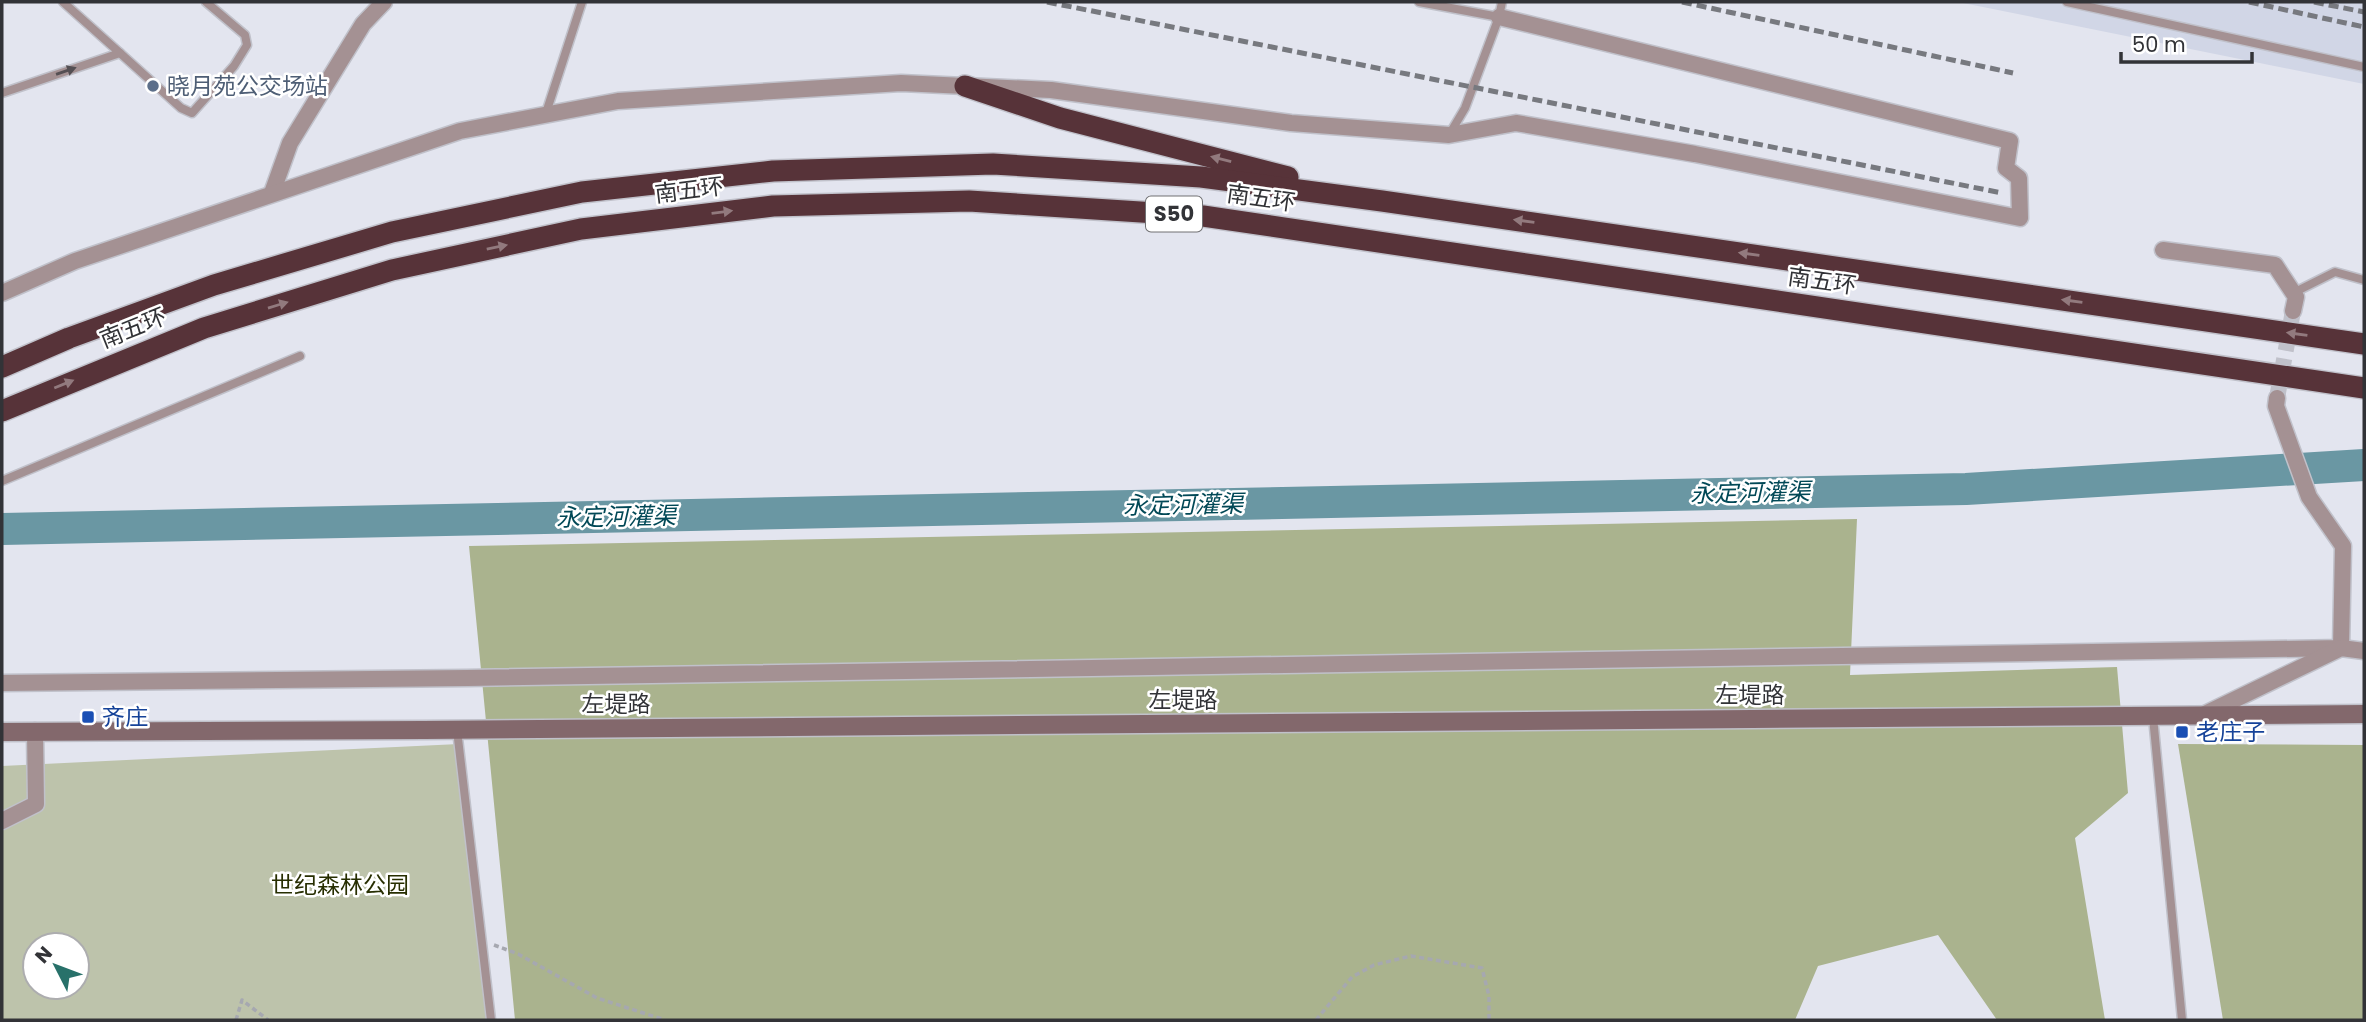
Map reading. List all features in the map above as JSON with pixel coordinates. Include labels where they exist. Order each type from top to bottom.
[{"type":"highway","points":[[965,86],[1060,118],[1382,201]]},
{"type":"highway","name":"南五环","points":[[2,367],[69,338],[227,281],[392,232],[582,192],[773,171],[993,164],[1200,177],[2364,344]]},
{"type":"highway","name":"南五环","points":[[2,411],[204,328],[392,270],[581,229],[773,206],[969,201],[1203,216],[2364,388]]},
{"type":"main road","name":"左堤路","points":[[2,732],[2364,714]]},
{"type":"street","points":[[272,193],[290,143],[363,24],[384,2]]},
{"type":"street","points":[[2,293],[75,261],[460,131],[618,101],[901,83],[1051,90],[1291,123],[1449,135],[1516,123],[1695,153],[2020,218],[2019,177],[2006,168],[2010,141],[1500,9]]},
{"type":"street","points":[[2163,250],[2275,265],[2296,297],[2293,311]]},
{"type":"street","points":[[2277,397],[2276,406],[2309,497],[2343,546],[2341,648]]},
{"type":"street","points":[[2201,716],[2341,648]]},
{"type":"street","points":[[2,682],[467,678],[2341,648],[2364,651]]},
{"type":"street","points":[[2,821],[36,804],[35,731]]},
{"type":"lane","points":[[63,2],[181,108],[192,113],[234,66],[247,45],[245,35],[206,2]]},
{"type":"lane","points":[[545,116],[582,2]]},
{"type":"lane","points":[[1419,2],[1500,9],[1465,108],[1449,135]]},
{"type":"lane","points":[[2067,2],[2364,67]]},
{"type":"lane","points":[[2,93],[120,53]]},
{"type":"lane","points":[[2293,293],[2334,272],[2364,280]]},
{"type":"lane","points":[[2,481],[300,356]]},
{"type":"lane","points":[[2153,716],[2182,1020]]},
{"type":"lane","points":[[457,730],[491,1020]]},
{"type":"path","points":[[482,940],[518,954],[597,998],[665,1020]]},
{"type":"path","points":[[1316,1020],[1352,976],[1374,965],[1411,956],[1482,968],[1489,996],[1489,1020]]},
{"type":"path","points":[[236,1020],[242,1000],[268,1020]]},
{"type":"shaded area","points":[[1958,2],[2364,2],[2364,84]]},
{"type":"green space","points":[[1857,519],[1850,675],[2117,667],[2128,793],[2075,838],[2105,1020],[1997,1020],[1938,935],[1818,966],[1795,1020],[515,1020],[469,546]]},
{"type":"green space","name":"世纪森林公园","points":[[459,744],[495,1020],[2,1020],[2,766]]},
{"type":"green space","points":[[2178,744],[2364,745],[2364,1020],[2223,1020]]},
{"type":"waterway","name":"永定河灌渠","points":[[2,529],[1966,489],[2364,465]]},
{"type":"tunnel","points":[[2277,398],[2293,311]]},
{"type":"railway","points":[[1047,2],[2002,193]]},
{"type":"railway","points":[[1682,2],[2013,73]]},
{"type":"railway","points":[[2249,2],[2364,27]]},
{"type":"railway","points":[[2314,2],[2364,12]]},
{"type":"place","name":"晓月苑公交场站","points":[[153,86]]},
{"type":"place","name":"齐庄","points":[[88,717]]},
{"type":"place","name":"老庄子","points":[[2182,732]]}]
